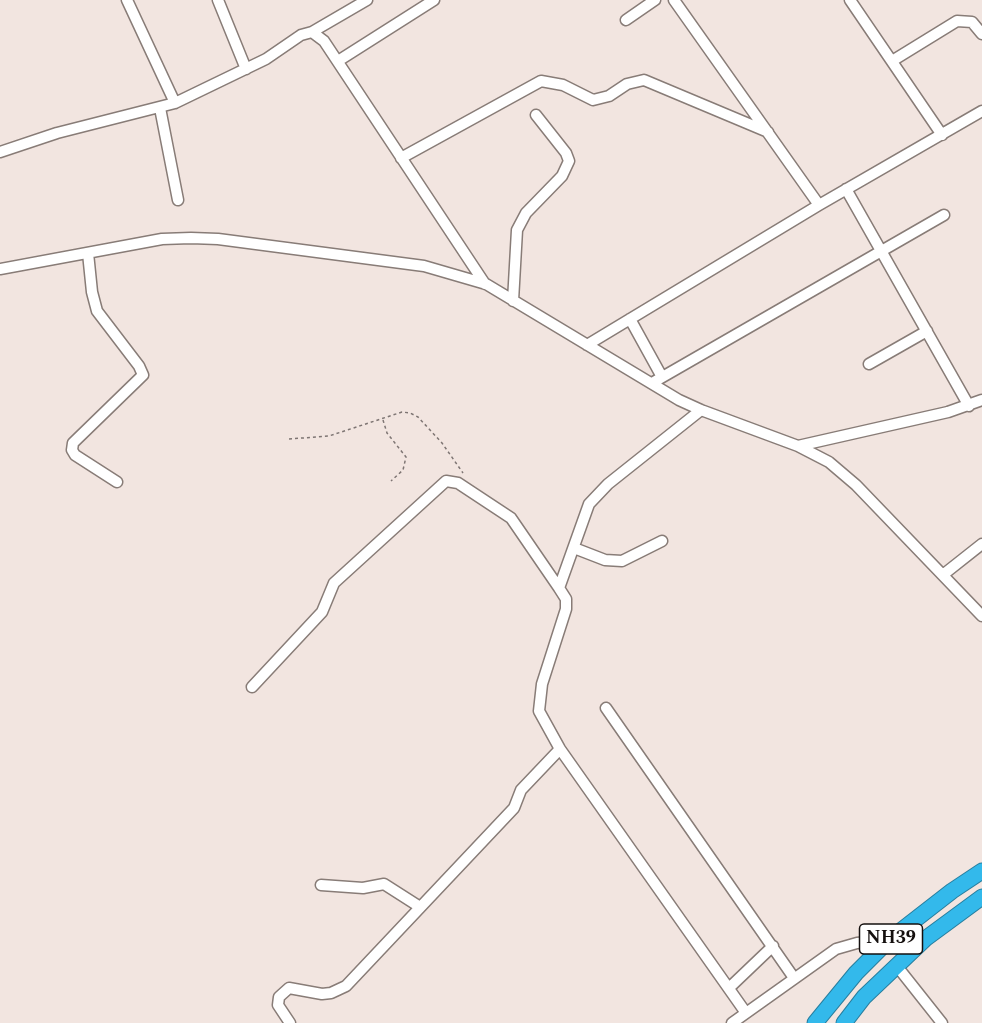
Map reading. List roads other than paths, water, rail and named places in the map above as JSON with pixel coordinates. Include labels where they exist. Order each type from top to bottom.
[{"type":"highway","name":"NH39","points":[[815,1023],[855,973],[889,940],[933,905],[982,871]]},
{"type":"highway","name":"NH39","points":[[844,1023],[864,997],[896,965],[925,939],[982,897]]},
{"type":"street","points":[[127,0],[175,103]]},
{"type":"street","points":[[218,0],[246,69]]},
{"type":"street","points":[[0,152],[57,133],[175,103],[246,69],[301,35],[312,32],[367,0]]},
{"type":"street","points":[[338,61],[434,0]]},
{"type":"street","points":[[626,20],[654,0]]},
{"type":"street","points":[[675,0],[819,205]]},
{"type":"street","points":[[850,0],[942,135]]},
{"type":"street","points":[[892,61],[957,21],[972,22],[982,34]]},
{"type":"street","points":[[312,32],[322,38],[338,61],[400,158],[486,284]]},
{"type":"street","points":[[400,158],[542,81],[563,85],[593,100],[609,96],[635,81],[644,80],[768,132]]},
{"type":"street","points":[[160,108],[178,200]]},
{"type":"street","points":[[587,345],[846,189],[982,111]]},
{"type":"street","points":[[513,300],[517,230],[526,213],[562,176],[569,161],[566,153],[536,115]]},
{"type":"street","points":[[846,189],[969,406]]},
{"type":"street","points":[[657,380],[944,215]]},
{"type":"street","points":[[0,269],[162,239],[218,239],[424,266],[486,284],[587,345],[657,380],[701,410],[798,447],[829,462],[856,485],[982,616]]},
{"type":"street","points":[[88,253],[92,292],[97,311],[139,366],[142,375],[73,443],[72,450],[75,455],[117,482]]},
{"type":"street","points":[[630,319],[657,380]]},
{"type":"street","points":[[869,364],[927,331]]},
{"type":"street","points":[[798,447],[969,406],[982,400]]},
{"type":"street","points":[[559,588],[583,516],[596,495],[701,410]]},
{"type":"street","points":[[252,687],[322,612],[334,583],[446,481],[458,483],[511,518],[559,588],[567,604],[542,684],[539,711],[560,749],[746,1013]]},
{"type":"street","points":[[574,548],[605,560],[622,561],[662,541]]},
{"type":"street","points":[[944,574],[982,544]]},
{"type":"street","points":[[606,708],[794,978]]},
{"type":"street","points":[[290,1023],[277,1001],[286,990],[294,987],[322,994],[339,990],[514,808],[521,790],[560,749]]},
{"type":"street","points":[[321,885],[363,888],[384,884],[420,907]]},
{"type":"street","points":[[732,1023],[836,949],[857,943],[889,940]]},
{"type":"street","points":[[729,988],[773,946]]},
{"type":"street","points":[[896,965],[942,1023]]}]
